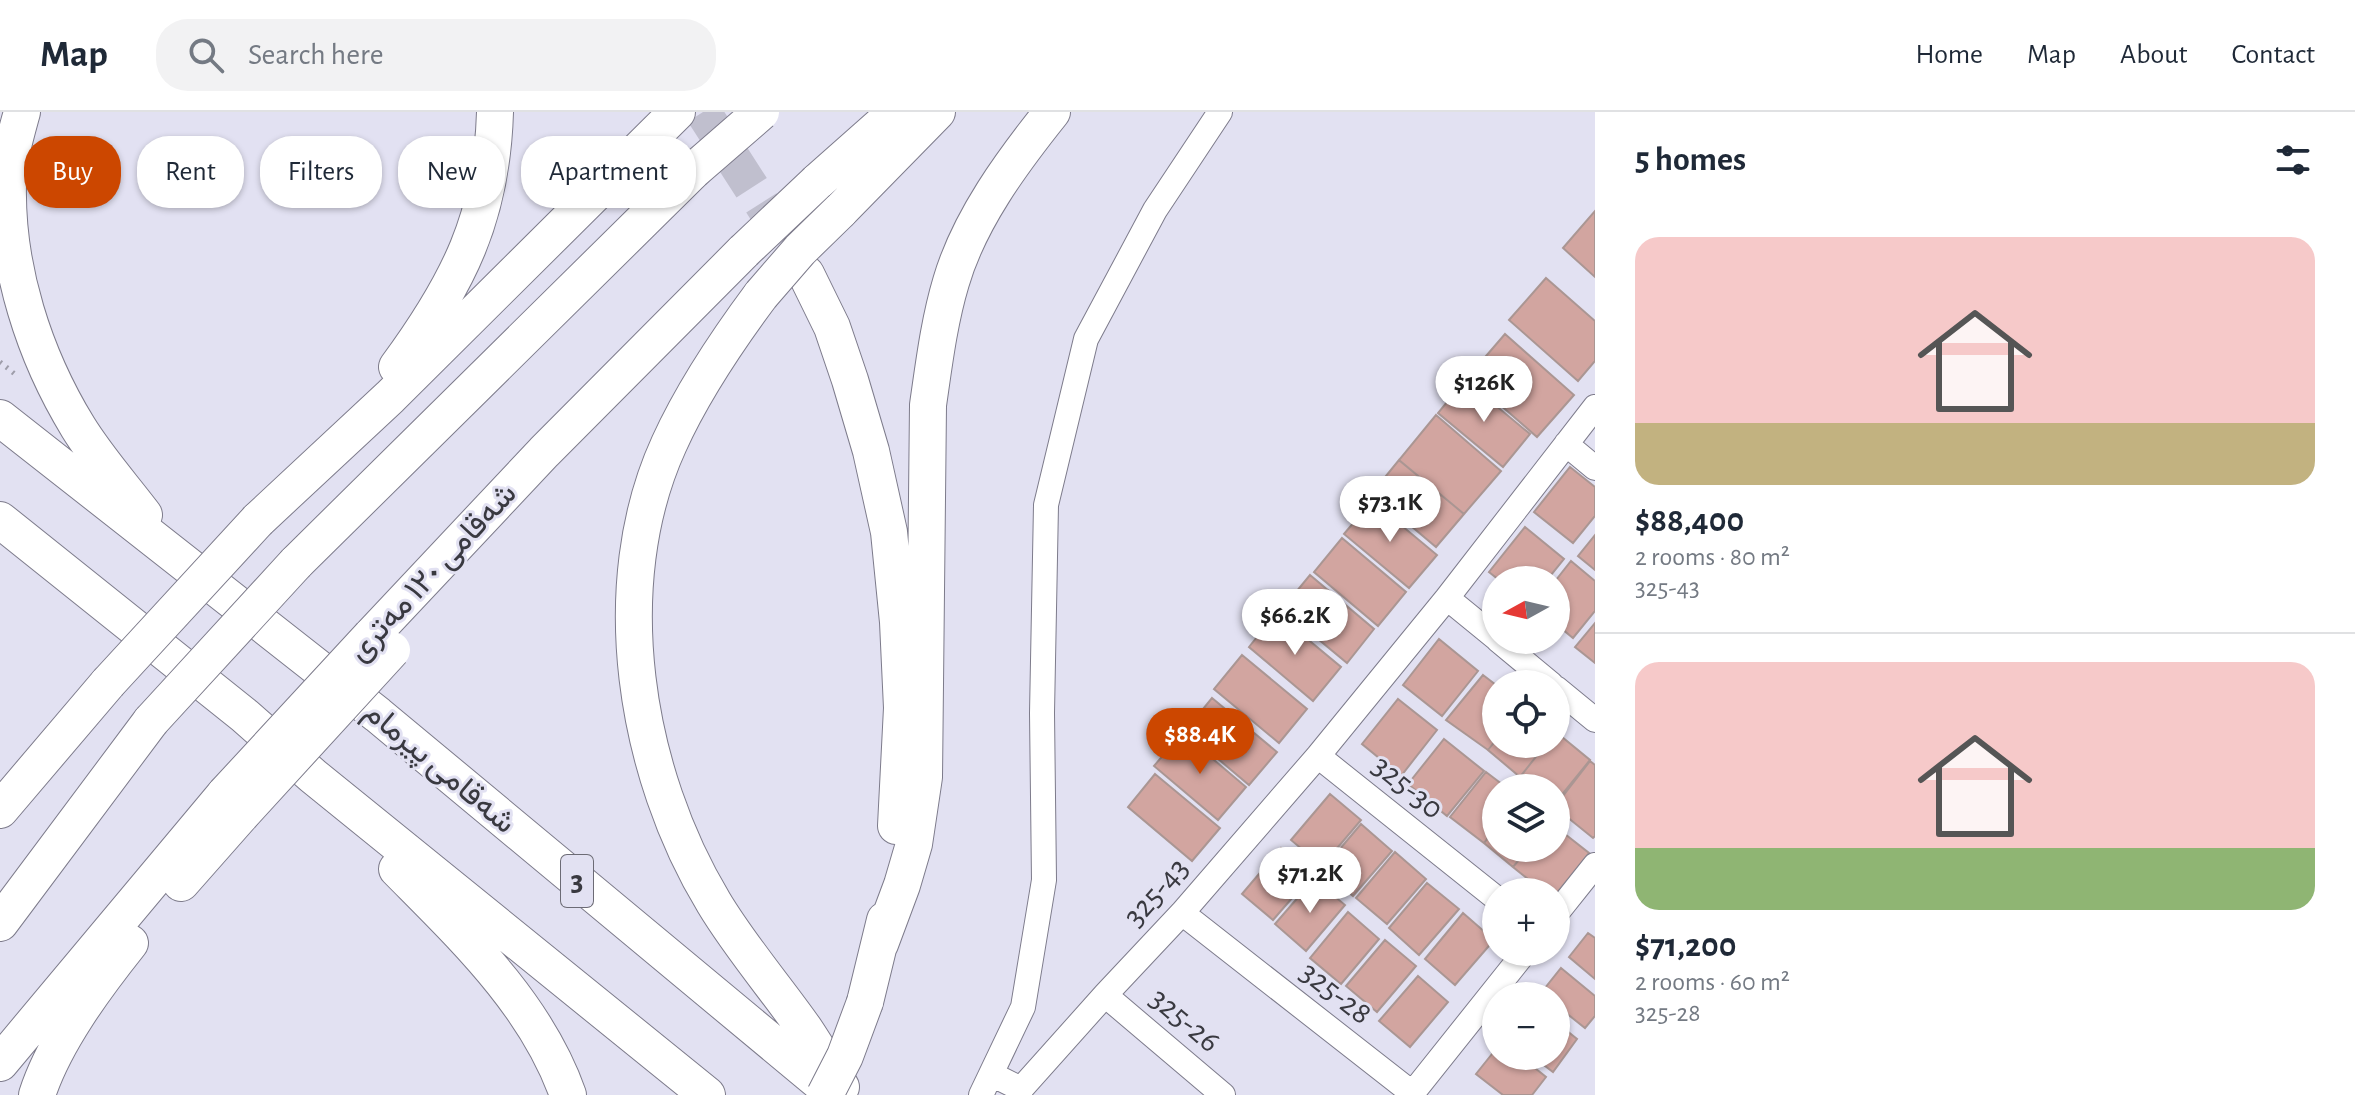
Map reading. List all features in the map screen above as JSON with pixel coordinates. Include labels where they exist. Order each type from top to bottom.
[{"type":"highway","points":[[22,112],[7,181],[11,249],[28,318],[49,370],[79,429],[173,554]]},
{"type":"highway","points":[[340,444],[415,342],[458,272],[473,240],[485,198],[494,142],[495,112]]},
{"type":"highway","points":[[0,923],[151,721],[296,563],[693,171],[761,112]]},
{"type":"highway","name":"شەقامی ١٢٠ مەتری","points":[[0,1063],[381,643],[544,452],[744,251],[896,112]]},
{"type":"highway","points":[[847,1095],[805,1030],[713,902],[685,847],[659,779],[643,718],[635,670],[632,612],[648,506],[668,446],[721,350],[761,295],[800,250],[937,112]]},
{"type":"highway","points":[[880,944],[914,844],[924,777],[928,405],[950,283],[962,252],[1009,169],[1052,112]]},
{"type":"highway","points":[[0,810],[108,683],[258,520],[390,397],[670,120]]},
{"type":"highway","points":[[806,274],[832,327],[850,380],[871,451],[889,532],[902,708],[893,879],[865,1002],[845,1056],[825,1095]]},
{"type":"highway","name":"شەقامی پیرمام","points":[[0,418],[378,715],[835,1095]]},
{"type":"highway","points":[[0,520],[245,716],[313,776],[707,1095]]},
{"type":"highway","points":[[0,533],[127,621]]},
{"type":"highway","points":[[313,776],[351,822],[486,962],[522,1007],[546,1044],[568,1095]]},
{"type":"highway","points":[[37,1095],[55,1054],[107,973],[157,911],[233,805]]},
{"type":"street","points":[[986,1084],[1023,1007],[1044,880],[1042,713],[1046,505],[1086,339],[1155,210],[1220,112]]},
{"type":"street","name":"325-43","points":[[986,1084],[1021,1089],[1182,913],[1318,756],[1447,598],[1595,407]]},
{"type":"street","points":[[1566,444],[1595,468]]},
{"type":"street","points":[[1447,598],[1482,627]]},
{"type":"street","points":[[1515,654],[1534,670]]},
{"type":"street","points":[[1570,699],[1595,720]]},
{"type":"street","name":"325-30","points":[[1318,756],[1482,887]]},
{"type":"street","points":[[1570,896],[1595,865]]},
{"type":"street","name":"325-28","points":[[1182,913],[1411,1094]]},
{"type":"street","points":[[1411,1094],[1514,966]]},
{"type":"street","name":"325-26","points":[[1105,995],[1223,1095]]},
{"type":"building","points":[[1595,211],[1595,277],[1563,248]]},
{"type":"building","points":[[1546,278],[1595,321],[1595,361],[1578,381],[1509,320]]},
{"type":"building","points":[[1505,334],[1574,395],[1537,437],[1468,377]]},
{"type":"building","points":[[1465,380],[1530,434],[1503,467],[1438,413]]},
{"type":"building","points":[[1436,415],[1501,471],[1464,514],[1399,460]]},
{"type":"building","points":[[1399,460],[1464,514],[1436,547],[1372,493]]},
{"type":"building","points":[[1570,467],[1595,487],[1595,516],[1573,543],[1534,512]]},
{"type":"building","points":[[1372,501],[1437,555],[1409,588],[1344,534]]},
{"type":"building","points":[[1525,527],[1564,559],[1558,566],[1494,566]]},
{"type":"building","points":[[1595,535],[1595,570],[1578,556]]},
{"type":"building","points":[[1342,538],[1406,592],[1378,626],[1314,572]]},
{"type":"building","points":[[1571,561],[1595,581],[1595,611],[1573,638],[1570,636],[1570,566],[1567,566]]},
{"type":"building","points":[[1310,575],[1374,629],[1347,663],[1282,609]]},
{"type":"building","points":[[1276,613],[1341,667],[1313,701],[1249,647]]},
{"type":"building","points":[[1595,623],[1595,663],[1575,647]]},
{"type":"building","points":[[1439,639],[1478,671],[1442,716],[1403,685]]},
{"type":"building","points":[[1242,655],[1307,709],[1279,743],[1214,689]]},
{"type":"building","points":[[1482,676],[1482,746],[1446,720]]},
{"type":"building","points":[[1212,698],[1277,752],[1249,785],[1185,731]]},
{"type":"building","points":[[1398,699],[1437,730],[1401,776],[1362,744]]},
{"type":"building","points":[[1182,733],[1246,787],[1218,820],[1154,766]]},
{"type":"building","points":[[1444,739],[1484,771],[1447,816],[1408,784]]},
{"type":"building","points":[[1570,744],[1590,760],[1570,785],[1570,774],[1522,774],[1535,758],[1570,758]]},
{"type":"building","points":[[1497,758],[1535,758],[1522,774],[1516,774]]},
{"type":"building","points":[[1590,761],[1595,765],[1593,838],[1570,819],[1570,787]]},
{"type":"building","points":[[1155,774],[1220,828],[1192,861],[1128,807]]},
{"type":"building","points":[[1482,777],[1482,841],[1450,817]]},
{"type":"building","points":[[1330,794],[1361,820],[1322,866],[1291,840]]},
{"type":"building","points":[[1361,824],[1392,851],[1353,896],[1322,870]]},
{"type":"building","points":[[1570,838],[1589,853],[1569,878],[1527,878],[1513,867],[1517,862],[1570,862]]},
{"type":"building","points":[[1281,848],[1312,875],[1273,920],[1242,894]]},
{"type":"building","points":[[1395,852],[1426,879],[1387,924],[1356,898]]},
{"type":"building","points":[[1314,879],[1345,905],[1306,951],[1275,924]]},
{"type":"building","points":[[1427,883],[1459,909],[1419,955],[1389,928]]},
{"type":"building","points":[[1348,912],[1379,939],[1341,984],[1310,958]]},
{"type":"building","points":[[1463,913],[1482,930],[1482,954],[1455,985],[1425,959]]},
{"type":"building","points":[[1588,933],[1595,938],[1595,979],[1570,958]]},
{"type":"building","points":[[1385,940],[1416,966],[1377,1012],[1346,986]]},
{"type":"building","points":[[1561,968],[1595,996],[1595,1016],[1585,1028],[1570,1016],[1570,982],[1550,982]]},
{"type":"building","points":[[1418,976],[1448,1002],[1410,1047],[1379,1021]]},
{"type":"building","points":[[1570,1033],[1577,1039],[1570,1049]]},
{"type":"building","points":[[1482,1066],[1482,1070],[1537,1070],[1546,1077],[1532,1095],[1503,1095],[1476,1074]]},
{"type":"tunnel","points":[[703,112],[791,249]]}]
